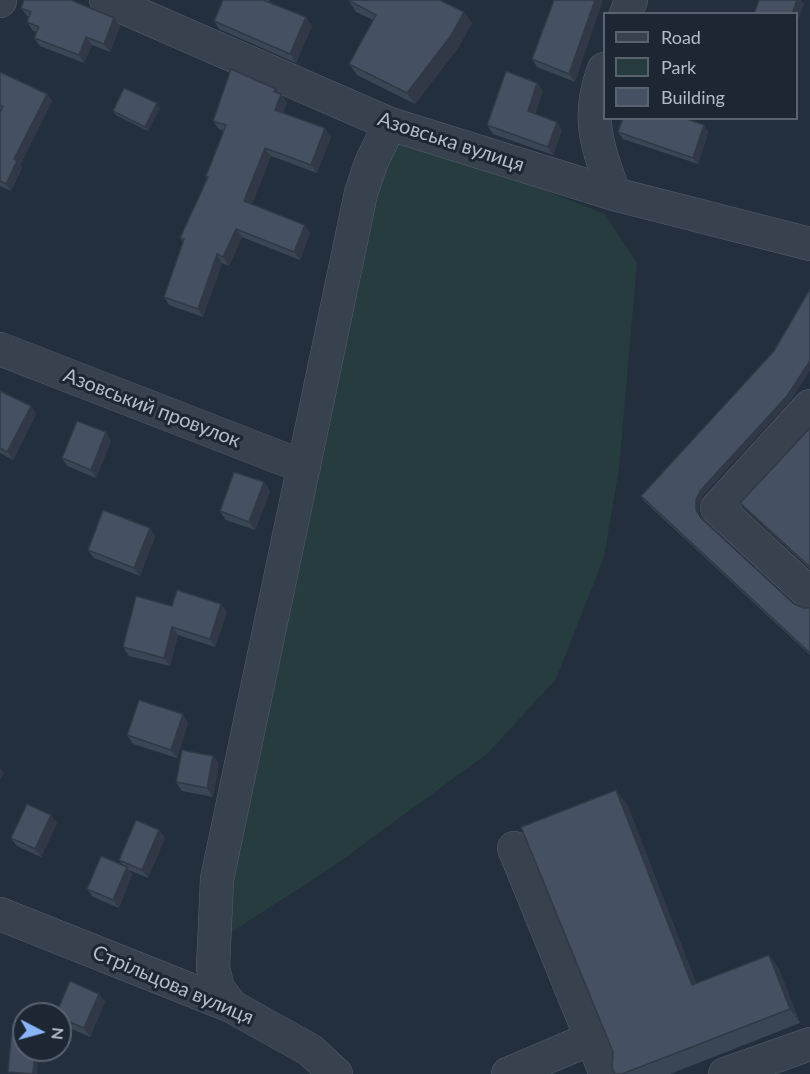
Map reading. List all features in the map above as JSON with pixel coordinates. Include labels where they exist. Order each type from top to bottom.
[{"type":"street","name":"Азовська вулиця","points":[[106,0],[390,124],[614,194],[810,244]]},
{"type":"street","points":[[603,72],[597,87],[594,136],[614,194]]},
{"type":"street","points":[[231,1006],[218,988],[213,968],[217,879],[361,193],[371,162],[390,124]]},
{"type":"street","name":"Азовський провулок","points":[[0,349],[304,467]]},
{"type":"street","points":[[810,406],[717,508],[810,594]]},
{"type":"street","points":[[514,848],[606,1074]]},
{"type":"street","name":"Стрільцова вулиця","points":[[0,914],[231,1006],[310,1050],[336,1074]]},
{"type":"street","points":[[508,1074],[590,1038]]},
{"type":"street","points":[[725,1074],[810,1044]]},
{"type":"green space","points":[[405,135],[605,214],[637,263],[619,468],[604,557],[556,679],[488,753],[335,865],[216,942],[223,867],[385,162]]},
{"type":"building","points":[[24,0],[71,0],[114,18],[104,44],[86,37],[79,55],[34,38],[39,27],[27,22],[31,12],[21,8]]},
{"type":"building","points":[[223,0],[263,0],[306,17],[290,54],[214,21]]},
{"type":"building","points":[[348,0],[440,0],[464,12],[450,37],[407,93],[349,64],[376,15]]},
{"type":"building","points":[[554,0],[595,0],[569,74],[532,59]]},
{"type":"building","points":[[759,0],[797,0],[793,12],[755,12]]},
{"type":"building","points":[[231,69],[276,89],[274,92],[281,94],[275,110],[325,128],[311,165],[265,148],[244,201],[305,225],[294,252],[236,229],[223,257],[217,254],[198,309],[164,297],[184,239],[180,238],[208,177],[206,176],[226,125],[213,121]]},
{"type":"building","points":[[506,71],[537,83],[528,111],[557,122],[548,147],[487,125]]},
{"type":"building","points":[[0,72],[47,94],[14,159],[17,161],[6,184],[0,181],[0,112],[3,107],[0,105]]},
{"type":"building","points":[[124,88],[157,103],[145,127],[113,111]]},
{"type":"building","points":[[622,120],[690,120],[704,125],[693,158],[618,132]]},
{"type":"building","points":[[810,289],[810,361],[787,396],[700,491],[696,500],[696,510],[701,518],[794,604],[810,608],[810,653],[641,496],[774,351]]},
{"type":"building","points":[[0,391],[31,406],[7,452],[0,448]]},
{"type":"building","points":[[77,421],[106,432],[91,470],[62,458]]},
{"type":"building","points":[[810,428],[810,567],[740,503]]},
{"type":"building","points":[[234,472],[264,482],[249,522],[220,511]]},
{"type":"building","points":[[103,510],[150,528],[134,568],[88,550]]},
{"type":"building","points":[[177,590],[221,604],[210,639],[172,627],[164,658],[123,647],[136,596],[172,606]]},
{"type":"building","points":[[139,700],[183,714],[171,750],[127,735]]},
{"type":"building","points":[[182,750],[213,756],[207,788],[176,782]]},
{"type":"building","points":[[616,790],[692,985],[769,955],[790,1009],[622,1074],[615,1074],[612,1067],[613,1052],[521,827]]},
{"type":"building","points":[[27,804],[51,815],[35,849],[11,838]]},
{"type":"building","points":[[136,820],[159,830],[142,870],[119,860]]},
{"type":"building","points":[[101,856],[127,867],[113,900],[87,889]]},
{"type":"building","points":[[70,981],[99,994],[84,1028],[72,1023],[72,1002],[61,1002]]},
{"type":"building","points":[[11,1037],[12,1062],[34,1062],[33,1074],[8,1072]]}]
